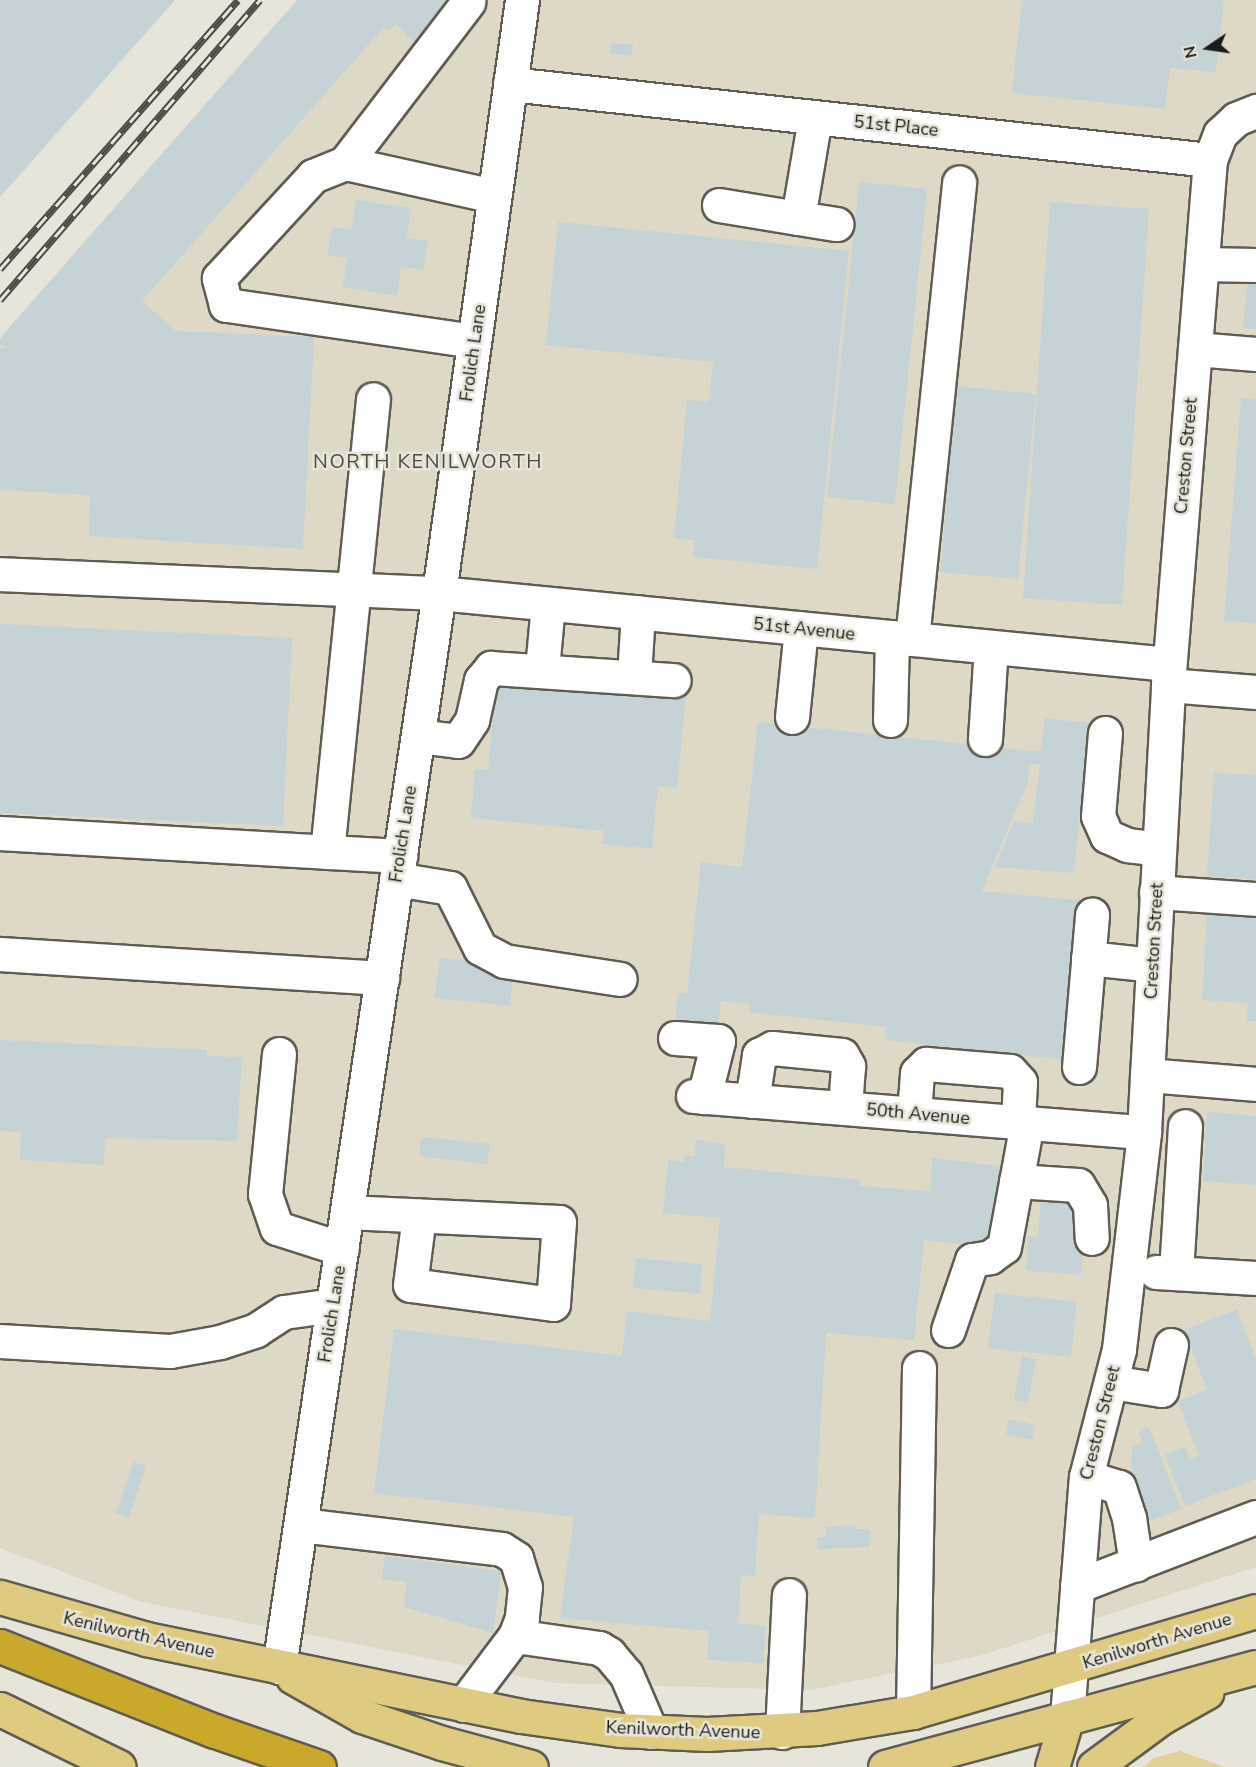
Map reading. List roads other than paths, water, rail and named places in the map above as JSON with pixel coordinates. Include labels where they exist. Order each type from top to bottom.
[{"type":"highway","points":[[0,1646],[215,1731],[319,1767]]},
{"type":"main road","name":"Kenilworth Avenue","points":[[0,1597],[127,1634],[279,1667],[565,1723],[651,1732],[782,1732],[913,1712],[1256,1611]]},
{"type":"main road","name":"Kenilworth Avenue","points":[[279,1667],[333,1702],[362,1716],[442,1743],[531,1767]]},
{"type":"main road","points":[[885,1767],[1256,1667]]},
{"type":"main road","points":[[1094,1767],[1162,1718],[1256,1667]]},
{"type":"main road","points":[[0,1709],[119,1767]]},
{"type":"main road","points":[[1052,1767],[1067,1717]]},
{"type":"street","name":"Frolich Lane","points":[[279,1667],[439,593],[522,0]]},
{"type":"street","points":[[468,2],[345,163],[313,176],[219,278],[226,305],[474,341]]},
{"type":"street","name":"51st Place","points":[[510,84],[1210,160]]},
{"type":"street","points":[[1210,160],[1220,134],[1236,119],[1256,111]]},
{"type":"street","points":[[798,218],[814,117]]},
{"type":"street","name":"Creston Street","points":[[1067,1717],[1086,1477],[1111,1382],[1130,1270],[1144,1132],[1169,674],[1210,160]]},
{"type":"street","points":[[345,163],[494,196]]},
{"type":"street","points":[[890,720],[959,182]]},
{"type":"street","points":[[719,205],[837,224]]},
{"type":"street","points":[[1202,264],[1256,265]]},
{"type":"street","points":[[1195,349],[1256,354]]},
{"type":"street","points":[[327,852],[373,399]]},
{"type":"street","name":"51st Avenue","points":[[0,574],[355,592],[439,593],[991,647],[1169,674],[1256,692]]},
{"type":"street","points":[[542,669],[549,604]]},
{"type":"street","points":[[634,676],[638,612]]},
{"type":"street","points":[[792,717],[801,628]]},
{"type":"street","points":[[986,739],[991,647]]},
{"type":"street","points":[[418,736],[458,741],[472,720],[481,680],[491,668],[542,669],[674,680]]},
{"type":"street","points":[[1105,733],[1098,816],[1102,826],[1107,836],[1127,845],[1159,849]]},
{"type":"street","points":[[0,832],[327,852],[398,868],[450,888],[480,948],[504,961],[620,979]]},
{"type":"street","points":[[1156,892],[1256,899]]},
{"type":"street","points":[[1079,1067],[1092,915]]},
{"type":"street","points":[[0,954],[382,978]]},
{"type":"street","points":[[1088,958],[1152,965]]},
{"type":"street","name":"50th Avenue","points":[[675,1038],[718,1041],[699,1097],[1144,1132]]},
{"type":"street","points":[[752,1101],[759,1055],[772,1048],[842,1055],[848,1066],[845,1108]]},
{"type":"street","points":[[279,1054],[266,1194],[277,1228],[342,1249]]},
{"type":"street","points":[[914,1114],[917,1072],[926,1064],[1011,1071],[1020,1082],[1022,1123],[1016,1181],[1004,1246],[990,1257],[972,1260],[948,1330]]},
{"type":"street","points":[[1147,1075],[1256,1084]]},
{"type":"street","points":[[1176,1273],[1185,1126]]},
{"type":"street","points":[[1016,1181],[1078,1185],[1090,1205],[1092,1238]]},
{"type":"street","points":[[347,1212],[559,1222],[553,1304],[411,1285],[419,1216]]},
{"type":"street","points":[[1130,1270],[1256,1278]]},
{"type":"street","points":[[0,1341],[170,1351],[220,1342],[256,1330],[284,1312],[333,1305]]},
{"type":"street","points":[[1111,1382],[1161,1390],[1171,1345]]},
{"type":"street","points":[[913,1712],[919,1368]]},
{"type":"street","points":[[1086,1477],[1119,1487],[1129,1518],[1136,1564]]},
{"type":"street","points":[[1077,1586],[1256,1517]]},
{"type":"street","points":[[301,1525],[510,1553],[520,1565],[525,1587],[522,1618],[515,1636],[464,1705]]},
{"type":"street","points":[[782,1732],[789,1595]]},
{"type":"street","points":[[515,1636],[599,1648],[609,1654],[626,1674],[651,1732]]},
{"type":"railway","points":[[0,269],[238,0]]},
{"type":"railway","points":[[0,300],[260,0]]},
{"type":"district","name":"NORTH KENILWORTH","points":[[428,461]]}]
